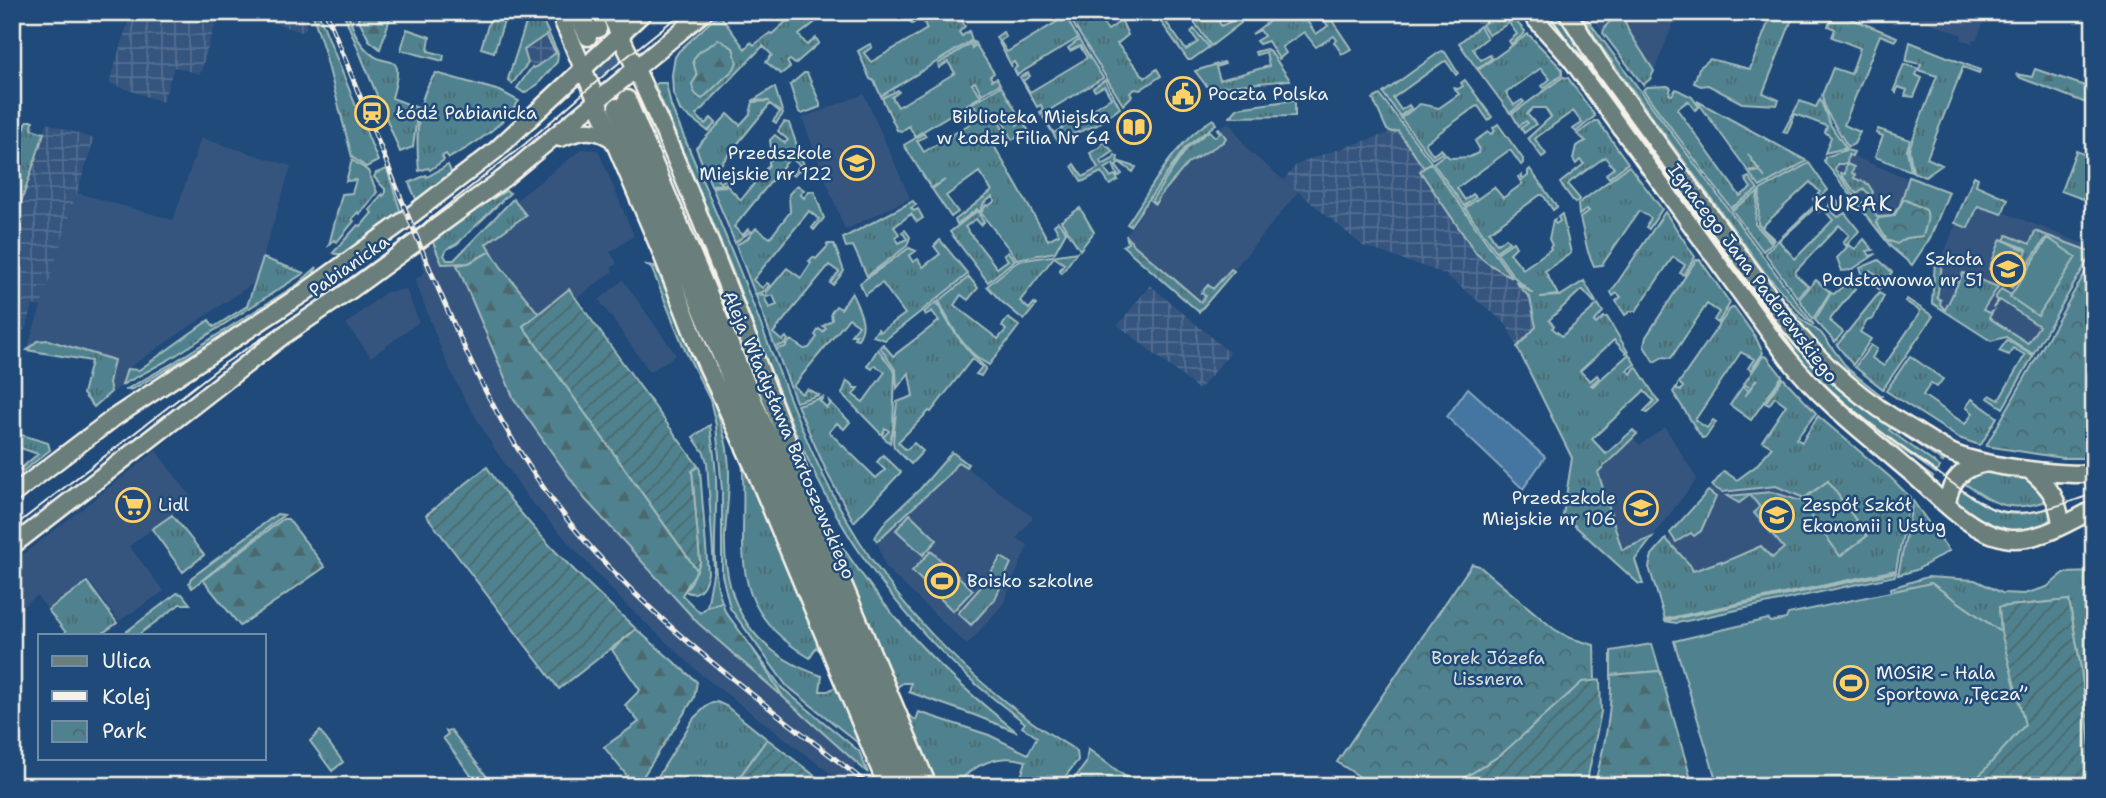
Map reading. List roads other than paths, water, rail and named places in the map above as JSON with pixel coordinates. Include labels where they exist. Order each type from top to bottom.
[{"type":"main road","points":[[559,12],[698,346],[755,470],[887,786]]},
{"type":"main road","points":[[576,12],[593,33],[590,12]]},
{"type":"main road","points":[[609,12],[636,68],[720,266],[804,491],[928,786]]},
{"type":"main road","name":"Pabianicka","points":[[12,495],[115,417],[312,288],[396,227],[495,151],[644,12]]},
{"type":"main road","name":"Pabianicka","points":[[12,546],[284,335],[505,178],[704,12]]},
{"type":"main road","name":"Ignacego Jana Paderewskiego","points":[[1529,12],[1572,60],[1799,372],[1839,414],[1972,524],[1990,534],[2004,538],[2028,537],[2061,526],[2094,509]]},
{"type":"main road","name":"Ignacego Jana Paderewskiego","points":[[1567,12],[1595,56],[1790,325],[1815,355],[1857,393],[1950,452],[1989,463],[2027,469],[2094,474]]},
{"type":"main road","name":"Aleja Władysława Bartoszewskiego","points":[[901,786],[622,103],[915,786]]},
{"type":"main road","points":[[548,143],[586,129],[598,131],[614,140]]},
{"type":"main road","points":[[1947,504],[1951,486],[1958,476],[1975,465],[1989,463]]},
{"type":"main road","points":[[2027,469],[2043,481],[2055,497],[2061,526]]},
{"type":"tunnel","points":[[598,29],[625,93]]},
{"type":"tunnel","points":[[588,37],[617,107]]},
{"type":"tram line","points":[[12,528],[225,363],[406,238],[525,144],[609,71],[683,12]]},
{"type":"tram line","points":[[1547,12],[1782,337],[1815,375],[1851,408],[1969,495],[1993,509],[2031,512],[2094,494]]},
{"type":"railway","points":[[326,12],[449,315],[487,395],[532,471],[586,542],[651,609],[759,700],[870,786]]},
{"type":"place","name":"Poczta Polska","points":[[1183,94]]},
{"type":"place","name":"Łódź Pabianicka","points":[[372,113]]},
{"type":"place","name":"Biblioteka Miejska w Łodzi, Filia Nr 64","points":[[1134,127]]},
{"type":"place","name":"Przedszkole Miejskie nr 122","points":[[857,163]]},
{"type":"place","name":"Szkoła Podstawowa nr 51","points":[[2008,269]]},
{"type":"place","name":"Lidl","points":[[133,505]]},
{"type":"place","name":"Przedszkole Miejskie nr 106","points":[[1641,508]]},
{"type":"place","name":"Zespół Szkół Ekonomii i Usług","points":[[1777,515]]},
{"type":"place","name":"Boisko szkolne","points":[[942,581]]},
{"type":"place","name":"MOSiR - Hala Sportowa „Tęcza”","points":[[1851,683]]},
{"type":"district","name":"KURAK","points":[[1854,204]]},
{"type":"park label","name":"Borek Józefa Lissnera","points":[[1488,668]]}]
